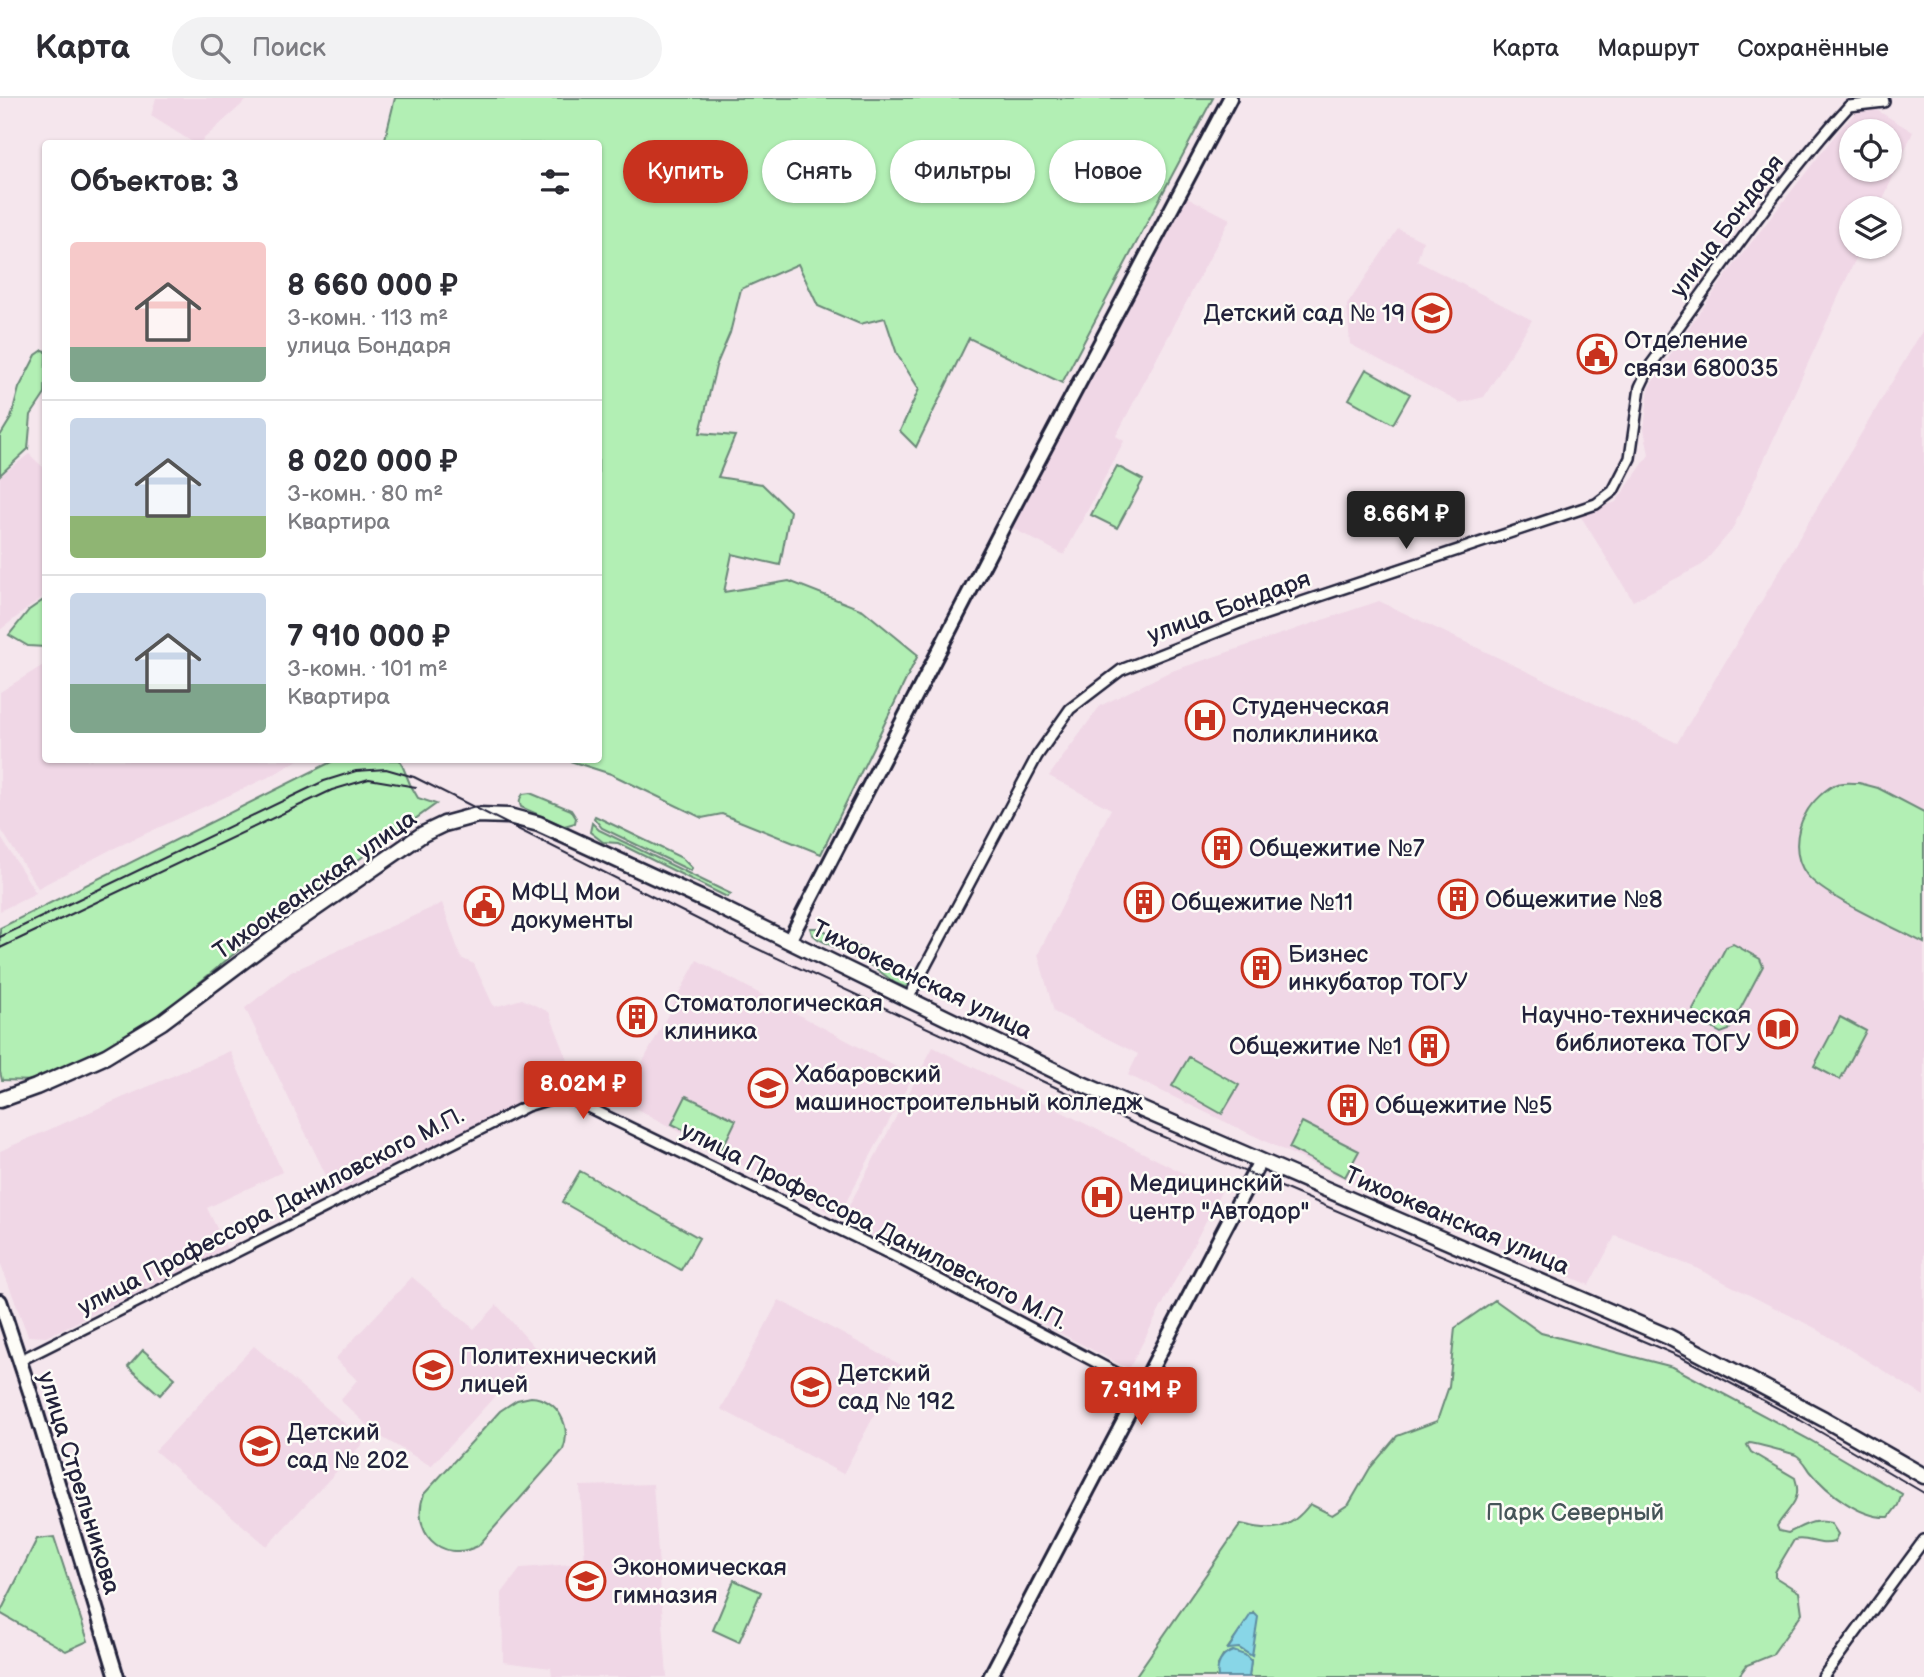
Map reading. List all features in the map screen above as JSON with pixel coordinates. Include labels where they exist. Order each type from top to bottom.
[{"type":"main road","points":[[789,941],[1009,515],[1230,98]]},
{"type":"main road","name":"Тихоокеанская улица","points":[[0,1100],[106,1056],[162,1022],[399,848],[444,824],[477,815],[509,816],[539,824],[789,941],[1080,1083],[1669,1337],[1825,1419],[1924,1476]]},
{"type":"main road","points":[[990,1677],[1260,1161]]},
{"type":"main road","name":"улица Стрельникова","points":[[0,1301],[117,1677]]},
{"type":"street","name":"улица Бондаря","points":[[908,999],[1037,756],[1070,709],[1121,670],[1242,622],[1559,518],[1596,504],[1613,491],[1630,458],[1640,387],[1650,366],[1789,176],[1851,102],[1883,100]]},
{"type":"street","name":"улица Профессора Даниловского М.П.","points":[[19,1361],[527,1106],[564,1095],[894,1256],[1143,1387]]},
{"type":"street","points":[[1823,1677],[1924,1540]]},
{"type":"shaded area","points":[[156,98],[249,98],[202,140],[189,140],[151,116]]},
{"type":"shaded area","points":[[1865,103],[1891,119],[1850,119]]},
{"type":"shaded area","points":[[1902,125],[1913,132],[1902,157]]},
{"type":"shaded area","points":[[1839,130],[1839,182],[1891,182],[1884,196],[1839,196],[1839,259],[1856,259],[1732,530],[1702,565],[1633,601],[1580,515],[1616,502],[1649,455],[1644,429],[1649,387],[1740,257]]},
{"type":"shaded area","points":[[1183,195],[1230,219],[1116,436],[1124,441],[1064,555],[1010,527]]},
{"type":"shaded area","name":"Детский сад № 19","points":[[1398,229],[1423,241],[1417,261],[1532,320],[1484,397],[1460,403],[1350,344],[1347,305]]},
{"type":"shaded area","points":[[1924,328],[1924,1396],[1815,1328],[1694,1267],[1615,1236],[1589,1285],[1379,1196],[1128,1075],[1138,1054],[1054,1012],[1038,954],[1111,809],[1049,776],[1100,706],[1169,672],[1379,601],[1677,743]]},
{"type":"shaded area","points":[[29,454],[42,466],[42,597],[0,630],[0,476]]},
{"type":"shaded area","points":[[42,666],[42,763],[293,763],[273,775],[110,850],[38,888],[0,828],[0,692]]},
{"type":"shaded area","points":[[0,836],[36,893],[0,911]]},
{"type":"shaded area","points":[[442,903],[461,958],[474,964],[494,1007],[522,999],[549,1012],[569,1063],[561,1084],[335,1194],[245,1008],[291,972]]},
{"type":"shaded area","name":"Хабаровский машиностроительный колледж","points":[[697,960],[913,1076],[838,1217],[622,1101]]},
{"type":"shaded area","points":[[933,1047],[1221,1192],[1129,1369],[842,1219]]},
{"type":"shaded area","points":[[230,1051],[282,1172],[207,1208],[227,1249],[46,1337],[28,1336],[0,1262],[0,1151]]},
{"type":"shaded area","name":"Политехнический лицей","points":[[412,1277],[474,1329],[497,1305],[537,1350],[431,1466],[378,1435],[340,1400],[357,1380],[335,1359]]},
{"type":"shaded area","name":"Детский сад № 192","points":[[779,1300],[901,1365],[843,1474],[721,1409]]},
{"type":"shaded area","name":"Детский сад № 202","points":[[254,1346],[365,1441],[267,1546],[155,1451]]},
{"type":"shaded area","name":"Экономическая гимназия","points":[[653,1484],[667,1677],[552,1677],[551,1668],[503,1662],[502,1593],[521,1568],[585,1563],[580,1486]]},
{"type":"green space","points":[[395,98],[1213,98],[1166,187],[1166,140],[1049,140],[1049,203],[1157,203],[1062,383],[969,338],[916,447],[900,431],[919,389],[897,354],[885,318],[860,324],[818,306],[798,264],[741,289],[730,333],[716,366],[700,433],[735,436],[718,477],[762,484],[790,511],[780,565],[732,554],[724,592],[789,581],[863,610],[918,655],[821,854],[722,814],[702,818],[611,774],[576,763],[602,763],[602,140],[385,140]]},
{"type":"green space","points":[[42,351],[42,398],[31,415],[28,449],[0,475],[0,436],[11,418],[19,388],[36,355]]},
{"type":"green space","points":[[1366,369],[1410,394],[1393,424],[1349,399]]},
{"type":"green space","points":[[1117,466],[1143,480],[1117,528],[1091,515]]},
{"type":"green space","points":[[42,601],[42,647],[28,646],[9,635],[29,610]]},
{"type":"green space","points":[[329,763],[401,763],[418,798],[436,804],[276,919],[170,1007],[121,1041],[74,1066],[36,1081],[2,1080],[0,1072],[0,928]]},
{"type":"green space","points":[[1859,783],[1878,788],[1924,812],[1924,943],[1829,893],[1807,875],[1799,861],[1798,836],[1802,820],[1812,805],[1824,792],[1837,784]]},
{"type":"green space","points":[[530,793],[571,810],[576,818],[575,823],[564,826],[521,807],[523,794]]},
{"type":"green space","points":[[595,816],[682,858],[692,868],[691,871],[602,828]]},
{"type":"green space","points":[[592,823],[599,830],[731,894],[727,897],[618,843],[603,842],[590,832]]},
{"type":"green space","points":[[810,928],[819,928],[917,976],[911,985],[905,987],[895,983],[874,967],[818,939]]},
{"type":"green space","points":[[1733,944],[1760,959],[1763,966],[1729,1030],[1721,1033],[1696,1019],[1693,1010],[1726,947]]},
{"type":"green space","points":[[1840,1017],[1866,1031],[1840,1080],[1814,1066]]},
{"type":"green space","points":[[1189,1057],[1239,1085],[1222,1114],[1172,1086]]},
{"type":"green space","points":[[686,1096],[736,1120],[722,1149],[672,1124]]},
{"type":"green space","points":[[1302,1122],[1359,1151],[1345,1177],[1289,1148]]},
{"type":"green space","points":[[580,1171],[699,1238],[681,1270],[562,1202]]},
{"type":"green space","name":"Парк Северный","points":[[1495,1300],[1541,1333],[1673,1367],[1810,1440],[1902,1494],[1898,1505],[1889,1517],[1867,1514],[1835,1495],[1796,1455],[1752,1443],[1747,1445],[1751,1452],[1795,1478],[1796,1499],[1777,1526],[1779,1531],[1788,1533],[1819,1521],[1831,1523],[1838,1534],[1834,1542],[1829,1543],[1794,1540],[1775,1572],[1775,1577],[1799,1592],[1802,1613],[1772,1655],[1747,1665],[1738,1677],[1249,1677],[1251,1660],[1223,1656],[1218,1665],[1218,1677],[1135,1677],[1241,1524],[1263,1528],[1280,1527],[1295,1520],[1310,1504],[1332,1515],[1349,1504],[1370,1468],[1397,1436],[1437,1421],[1449,1386],[1455,1328]],"holes":[[[1253,1613],[1251,1655],[1239,1648],[1228,1648]]]},
{"type":"green space","points":[[143,1350],[175,1378],[160,1395],[128,1367]]},
{"type":"green space","points":[[531,1397],[549,1403],[560,1415],[566,1432],[563,1450],[478,1546],[452,1551],[441,1547],[432,1541],[421,1520],[424,1494],[500,1411],[517,1400]]},
{"type":"green space","points":[[54,1537],[88,1641],[66,1651],[0,1613],[37,1539]]},
{"type":"green space","points":[[734,1580],[761,1592],[739,1642],[713,1630]]},
{"type":"water","points":[[1251,1614],[1258,1617],[1252,1656],[1239,1648],[1228,1649]]},
{"type":"water","points":[[1233,1651],[1245,1655],[1251,1661],[1249,1677],[1218,1677],[1220,1661]]},
{"type":"tram line","points":[[0,937],[324,781],[356,771],[386,769],[414,777],[745,943],[1152,1132],[1683,1358],[1800,1420],[1924,1493]]},
{"type":"tram line","points":[[0,948],[332,790],[369,779],[416,787]]},
{"type":"place","name":"Детский сад № 19","points":[[1432,313]]},
{"type":"place","name":"Отделение связи 680035","points":[[1597,354]]},
{"type":"place","name":"Студенческая поликлиника","points":[[1205,720]]},
{"type":"place","name":"Общежитие №7","points":[[1222,848]]},
{"type":"place","name":"Общежитие №8","points":[[1458,899]]},
{"type":"place","name":"Общежитие №11","points":[[1144,902]]},
{"type":"place","name":"МФЦ Мои документы","points":[[484,906]]},
{"type":"place","name":"Бизнес инкубатор ТОГУ","points":[[1261,968]]},
{"type":"place","name":"Стоматологическая клиника","points":[[637,1017]]},
{"type":"place","name":"Научно-техническая библиотека ТОГУ","points":[[1778,1029]]},
{"type":"place","name":"Общежитие №1","points":[[1429,1046]]},
{"type":"place","name":"Хабаровский машиностроительный колледж","points":[[768,1088]]},
{"type":"place","name":"Общежитие №5","points":[[1348,1105]]},
{"type":"place","name":"Медицинский центр \"Автодор\"","points":[[1102,1197]]},
{"type":"place","name":"Политехнический лицей","points":[[433,1370]]},
{"type":"place","name":"Детский сад № 192","points":[[811,1387]]},
{"type":"place","name":"Детский сад № 202","points":[[260,1446]]},
{"type":"place","name":"Экономическая гимназия","points":[[586,1581]]}]
